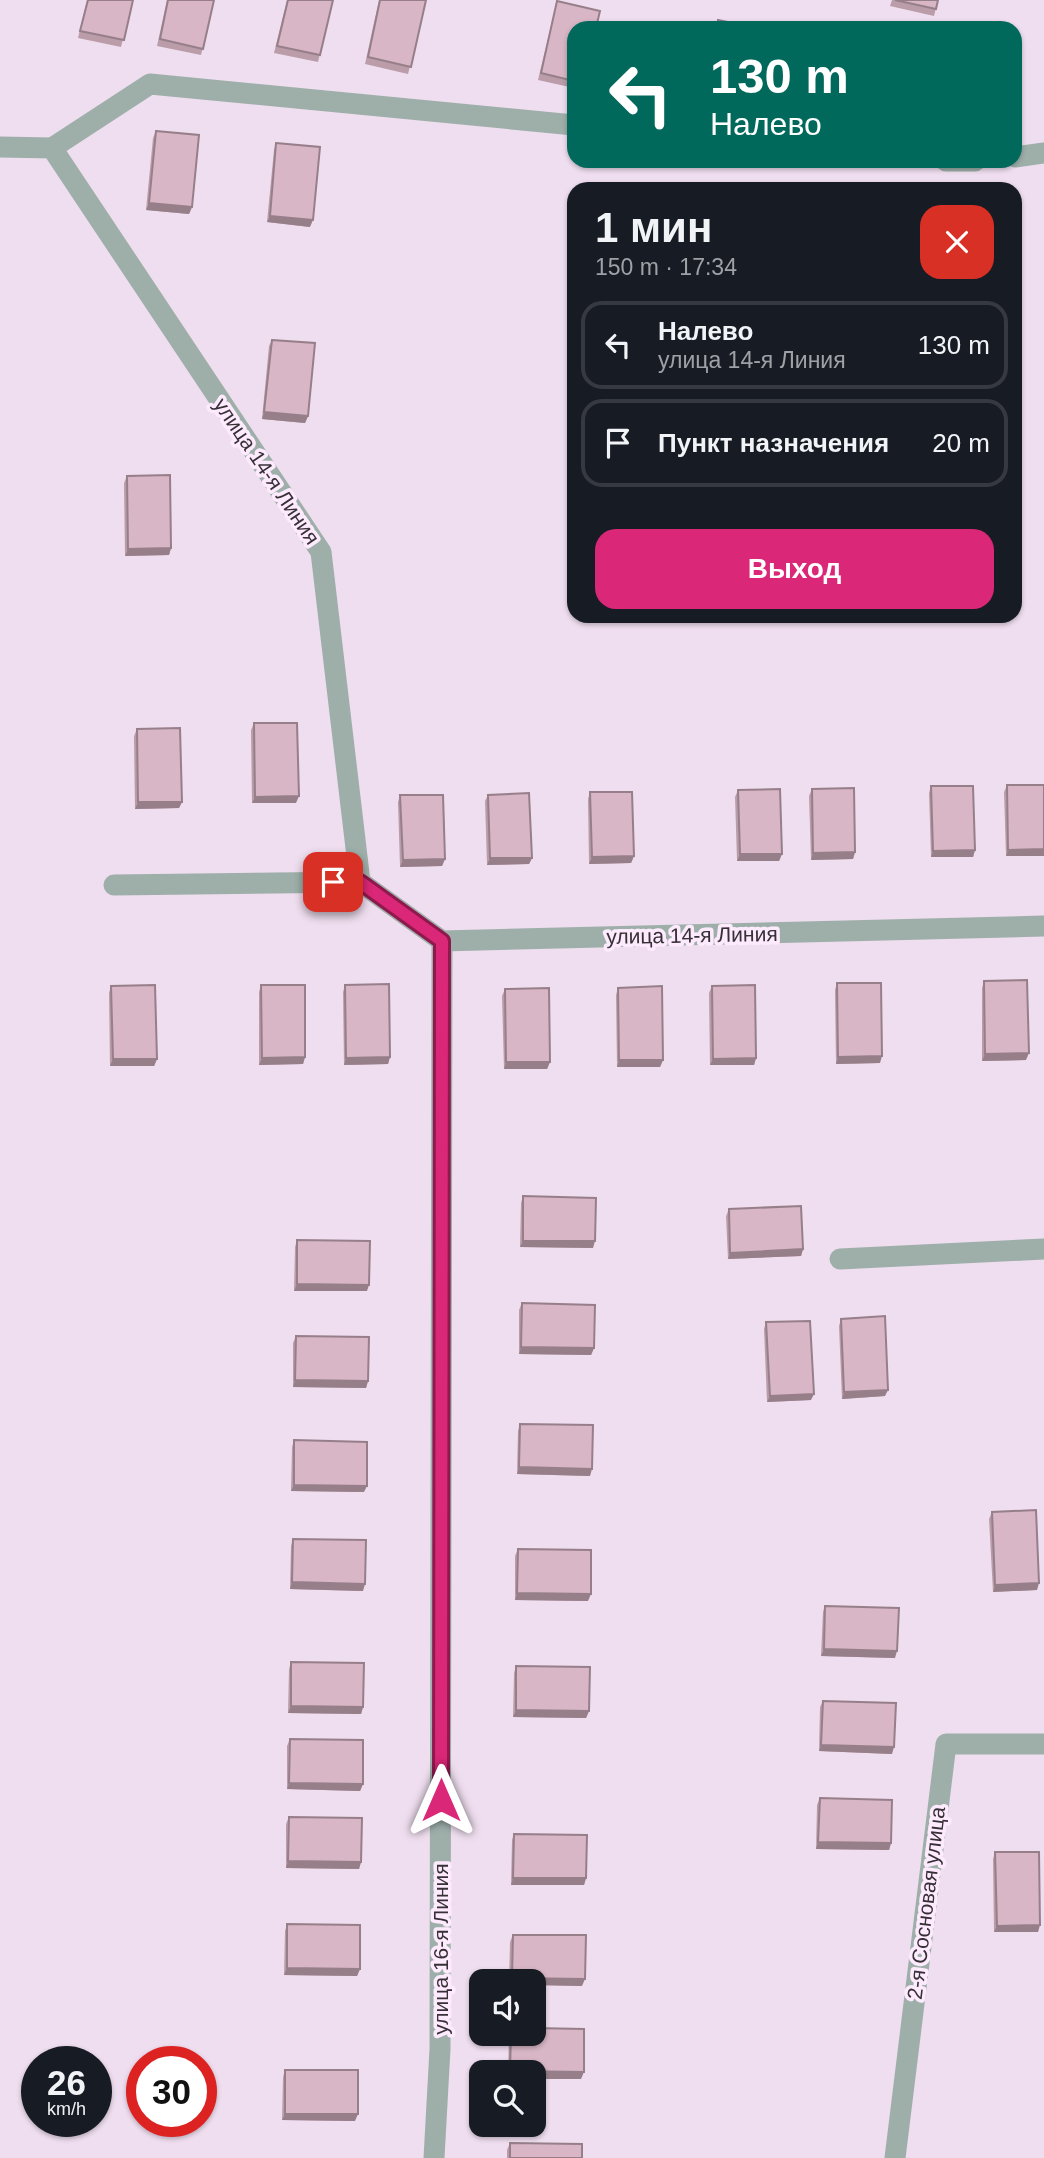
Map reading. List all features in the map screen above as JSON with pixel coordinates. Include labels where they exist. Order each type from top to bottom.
[{"type":"street","points":[[0,147],[52,148],[150,84],[567,124]]},
{"type":"street","name":"улица 14-я Линия","points":[[52,148],[321,552],[360,882]]},
{"type":"street","points":[[1022,156],[1044,153]]},
{"type":"street","points":[[114,886],[360,882],[442,941]]},
{"type":"street","name":"улица 14-я Линия","points":[[442,941],[1044,926]]},
{"type":"street","name":"улица 16-я Линия","points":[[434,2158],[440,2049],[442,941]]},
{"type":"street","points":[[840,1259],[1044,1249]]},
{"type":"street","name":"2-я Сосновая улица","points":[[895,2158],[946,1744],[1044,1744]]},
{"type":"building","points":[[88,0],[133,0],[124,40],[80,31]]},
{"type":"building","points":[[168,0],[214,0],[203,49],[160,39]]},
{"type":"building","points":[[288,0],[333,0],[320,55],[277,46]]},
{"type":"building","points":[[380,0],[426,0],[411,67],[368,57]]},
{"type":"building","points":[[895,0],[938,0],[936,9]]},
{"type":"building","points":[[557,1],[600,11],[598,21],[567,21],[567,79],[541,73]]},
{"type":"building","points":[[156,131],[199,135],[192,207],[149,203]]},
{"type":"building","points":[[276,143],[320,147],[313,220],[270,216]]},
{"type":"building","points":[[272,340],[315,343],[308,416],[264,412]]},
{"type":"building","points":[[170,475],[171,548],[128,549],[127,476]]},
{"type":"building","points":[[254,723],[297,723],[299,796],[255,797]]},
{"type":"building","points":[[180,728],[182,802],[138,802],[137,729]]},
{"type":"building","points":[[1007,785],[1044,785],[1044,849],[1008,850]]},
{"type":"building","points":[[931,786],[973,786],[975,850],[933,851]]},
{"type":"building","points":[[854,788],[855,852],[813,853],[812,789]]},
{"type":"building","points":[[780,789],[782,854],[740,854],[738,790]]},
{"type":"building","points":[[590,792],[632,792],[634,856],[592,857]]},
{"type":"building","points":[[529,793],[532,858],[490,858],[488,795]]},
{"type":"building","points":[[400,795],[443,795],[445,859],[403,860]]},
{"type":"building","points":[[1027,980],[1029,1053],[985,1054],[984,981]]},
{"type":"building","points":[[837,983],[881,983],[882,1056],[838,1057]]},
{"type":"building","points":[[389,984],[390,1057],[346,1058],[345,985]]},
{"type":"building","points":[[155,985],[157,1059],[113,1059],[111,986]]},
{"type":"building","points":[[261,985],[305,985],[305,1057],[262,1058]]},
{"type":"building","points":[[755,985],[756,1058],[713,1059],[712,986]]},
{"type":"building","points":[[662,986],[663,1060],[619,1060],[618,988]]},
{"type":"building","points":[[549,988],[550,1062],[506,1062],[505,989]]},
{"type":"building","points":[[523,1196],[596,1198],[595,1241],[523,1241]]},
{"type":"building","points":[[801,1206],[803,1249],[730,1253],[729,1209]]},
{"type":"building","points":[[297,1240],[370,1241],[369,1285],[297,1284]]},
{"type":"building","points":[[522,1303],[595,1305],[594,1348],[521,1347]]},
{"type":"building","points":[[885,1316],[888,1390],[844,1392],[841,1319]]},
{"type":"building","points":[[810,1321],[814,1394],[770,1396],[766,1322]]},
{"type":"building","points":[[296,1336],[369,1337],[368,1381],[295,1380]]},
{"type":"building","points":[[520,1424],[593,1425],[592,1469],[519,1467]]},
{"type":"building","points":[[294,1440],[367,1442],[367,1486],[294,1485]]},
{"type":"building","points":[[1036,1510],[1039,1583],[995,1585],[992,1512]]},
{"type":"building","points":[[293,1539],[366,1540],[365,1584],[292,1582]]},
{"type":"building","points":[[518,1549],[591,1550],[591,1594],[517,1593]]},
{"type":"building","points":[[825,1606],[899,1608],[897,1651],[824,1649]]},
{"type":"building","points":[[291,1662],[364,1663],[363,1707],[291,1706]]},
{"type":"building","points":[[516,1666],[590,1667],[589,1711],[516,1710]]},
{"type":"building","points":[[823,1701],[896,1703],[894,1747],[821,1745]]},
{"type":"building","points":[[290,1739],[363,1740],[363,1784],[289,1783]]},
{"type":"building","points":[[820,1798],[892,1800],[891,1843],[818,1842]]},
{"type":"building","points":[[289,1817],[362,1818],[361,1862],[288,1861]]},
{"type":"building","points":[[514,1834],[587,1835],[586,1878],[513,1878]]},
{"type":"building","points":[[995,1852],[1039,1852],[1040,1925],[997,1926]]},
{"type":"building","points":[[287,1924],[360,1925],[360,1969],[287,1968]]},
{"type":"building","points":[[513,1935],[586,1935],[585,1979],[546,1978],[546,1969],[512,1969]]},
{"type":"building","points":[[546,2028],[584,2029],[584,2072],[546,2071],[546,2060],[510,2060],[511,2046],[546,2046]]},
{"type":"building","points":[[285,2070],[358,2070],[358,2114],[285,2114]]},
{"type":"building","points":[[510,2143],[582,2144],[582,2158],[510,2158]]},
{"type":"route","points":[[333,882],[360,882],[442,941],[441,1800]]}]
